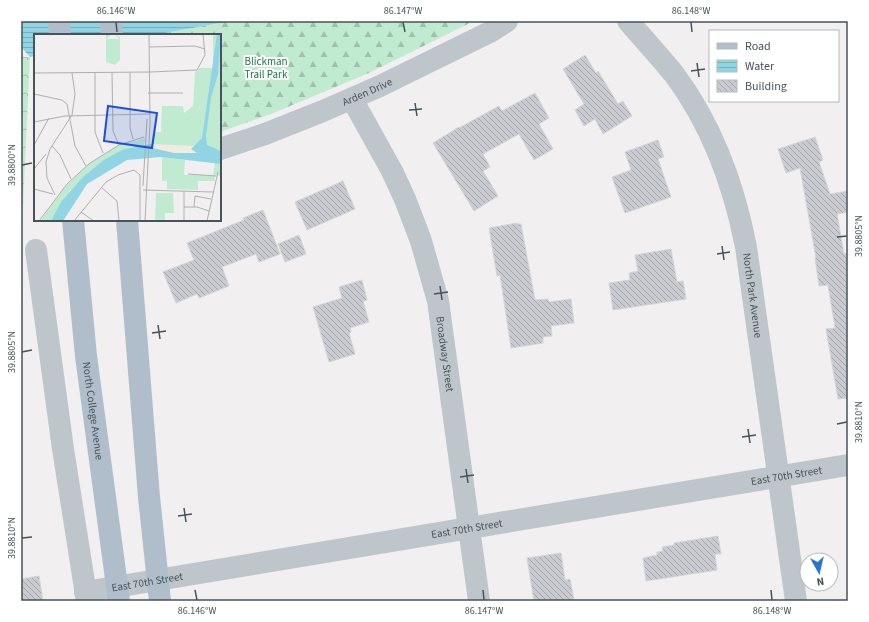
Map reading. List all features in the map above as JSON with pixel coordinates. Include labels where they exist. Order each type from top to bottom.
[{"type":"main road","points":[[59,21],[60,34]]},
{"type":"main road","points":[[111,21],[112,34]]},
{"type":"main road","name":"North College Avenue","points":[[73,221],[89,379],[118,594]]},
{"type":"main road","points":[[126,221],[159,591]]},
{"type":"street","name":"Arden Drive","points":[[221,149],[265,134],[352,99],[490,32],[507,21]]},
{"type":"street","name":"North Park Avenue","points":[[628,21],[674,75],[692,101],[712,139],[728,177],[737,206],[746,247],[796,601]]},
{"type":"street","name":"Broadway Street","points":[[352,99],[397,180],[414,220],[438,301],[479,601]]},
{"type":"street","points":[[36,250],[64,456],[86,597]]},
{"type":"street","name":"East 70th Street","points":[[86,597],[159,591],[469,528],[848,465]]},
{"type":"green space","name":"Blickman Trail Park","points":[[231,21],[474,21],[369,73],[271,114],[221,132],[221,34],[160,34]]},
{"type":"green space","points":[[21,57],[30,57],[21,248]]},
{"type":"water","points":[[21,21],[231,21],[160,34],[34,34],[34,56],[30,57],[21,47]]},
{"type":"building","points":[[585,55],[596,73],[598,71],[618,104],[623,101],[632,116],[603,134],[595,119],[584,126],[575,110],[584,104],[563,69]]},
{"type":"building","points":[[535,93],[549,118],[539,124],[553,149],[534,160],[519,134],[483,154],[490,167],[483,171],[498,196],[474,211],[433,143],[459,127],[499,106],[502,111]]},
{"type":"building","points":[[815,137],[823,160],[819,162],[830,194],[848,191],[848,212],[837,214],[844,254],[848,253],[848,398],[838,399],[826,329],[835,328],[828,285],[819,286],[816,258],[800,168],[786,173],[778,149]]},
{"type":"building","points":[[658,140],[664,157],[658,159],[671,197],[625,213],[612,177],[631,170],[625,152]]},
{"type":"building","points":[[343,181],[355,209],[307,230],[295,202]]},
{"type":"building","points":[[263,210],[280,254],[259,262],[256,254],[222,267],[229,286],[199,298],[197,294],[176,303],[163,272],[194,260],[187,243],[244,220],[243,218]]},
{"type":"building","points":[[517,223],[521,224],[535,300],[548,299],[549,302],[571,299],[574,323],[551,326],[552,336],[543,337],[543,343],[511,348],[500,275],[497,276],[489,228]]},
{"type":"building","points":[[299,235],[306,254],[285,262],[278,244]]},
{"type":"building","points":[[671,249],[677,282],[683,281],[686,299],[613,310],[609,283],[630,280],[629,273],[638,271],[635,255]]},
{"type":"building","points":[[362,280],[367,300],[363,301],[369,322],[350,328],[351,332],[349,333],[355,354],[329,362],[313,307],[342,298],[339,287]]},
{"type":"building","points":[[718,536],[721,554],[715,554],[717,570],[646,581],[643,558],[657,555],[657,552],[663,551],[662,547],[674,545],[674,543]]},
{"type":"building","points":[[561,553],[565,580],[570,579],[574,600],[534,601],[527,558]]},
{"type":"building","points":[[39,576],[43,601],[21,601],[21,579]]}]
